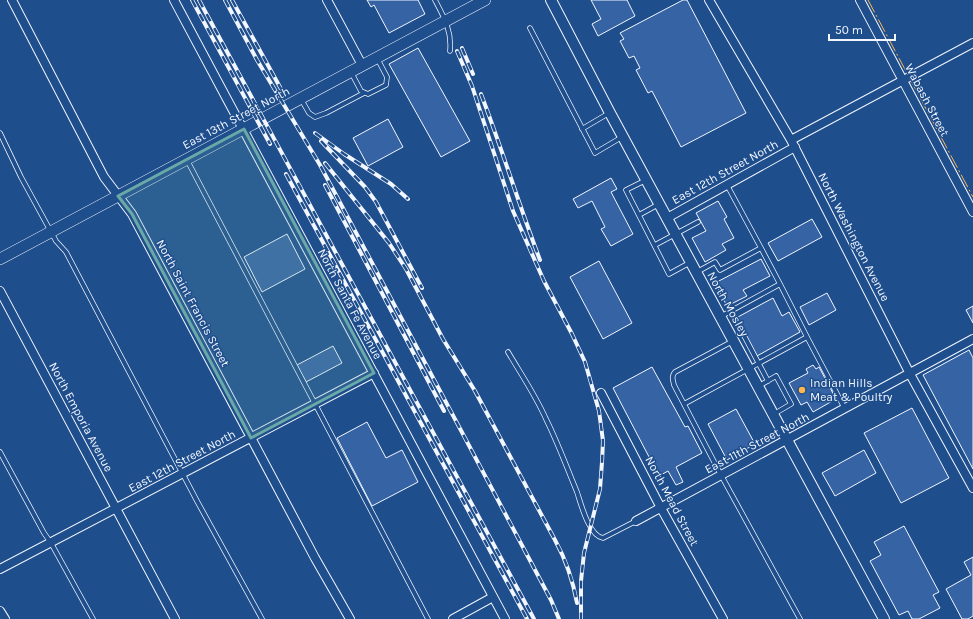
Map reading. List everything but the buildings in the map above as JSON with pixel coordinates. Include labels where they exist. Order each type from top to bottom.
[{"type":"main road","name":"East 13th Street North","points":[[0,259],[485,0]]},
{"type":"street","name":"North Saint Francis Street","points":[[12,0],[104,176],[132,214],[315,558],[350,619]]},
{"type":"street","name":"North Santa Fe Avenue","points":[[174,0],[505,619]]},
{"type":"street","points":[[327,0],[362,66]]},
{"type":"street","name":"North Mosley","points":[[551,0],[646,180],[884,619]]},
{"type":"street","name":"North Washington Avenue","points":[[709,0],[793,144],[910,374],[973,488]]},
{"type":"street","name":"Wabash Street","points":[[860,0],[973,212]]},
{"type":"street","name":"East 12th Street North","points":[[667,218],[902,81],[973,43]]},
{"type":"street","name":"North Emporia Avenue","points":[[0,291],[175,619]]},
{"type":"street","name":"East 11th Street North","points":[[636,521],[973,339]]},
{"type":"street","name":"East 12th Street North","points":[[0,569],[184,474],[374,373]]},
{"type":"street","name":"North Mead Street","points":[[601,393],[723,619]]},
{"type":"street","points":[[454,619],[493,598]]},
{"type":"street","points":[[0,611],[5,619]]},
{"type":"lane","points":[[435,0],[446,21],[451,40],[450,51]]},
{"type":"lane","points":[[530,28],[595,153],[623,137]]},
{"type":"lane","points":[[301,98],[309,113],[315,117],[364,93],[368,94],[386,85],[387,77],[377,58]]},
{"type":"lane","points":[[351,71],[361,91],[364,93]]},
{"type":"lane","points":[[582,129],[610,113]]},
{"type":"lane","points":[[0,133],[21,177],[56,241],[66,252],[197,501],[262,619]]},
{"type":"lane","points":[[186,159],[428,619]]},
{"type":"lane","points":[[646,180],[626,190],[669,274],[691,262]]},
{"type":"lane","points":[[727,184],[845,409]]},
{"type":"lane","points":[[639,215],[659,204]]},
{"type":"lane","points":[[654,246],[698,222]]},
{"type":"lane","points":[[696,272],[715,262],[720,270],[761,248]]},
{"type":"lane","points":[[720,317],[780,284]]},
{"type":"lane","points":[[731,311],[768,381]]},
{"type":"lane","points":[[740,328],[732,337],[675,372],[672,379],[721,475],[800,619]]},
{"type":"lane","points":[[684,404],[807,337]]},
{"type":"lane","points":[[508,352],[546,417],[595,534],[598,537],[603,538],[636,521]]},
{"type":"lane","points":[[758,386],[776,376],[791,404],[774,414]]},
{"type":"lane","points":[[0,452],[93,619]]},
{"type":"highlighted area","points":[[244,129],[374,373],[251,438],[132,214],[118,196]]},
{"type":"railway","points":[[192,0],[270,144]]},
{"type":"railway","points":[[199,0],[534,619]]},
{"type":"railway","points":[[225,0],[257,60],[320,165],[551,600],[559,619]]},
{"type":"railway","points":[[232,0],[281,89]]},
{"type":"railway","points":[[462,48],[473,74]]},
{"type":"railway","points":[[457,51],[472,86],[513,211],[544,281],[585,362],[599,411],[603,441],[600,489],[584,553],[581,581],[581,619]]},
{"type":"railway","points":[[481,94],[540,260]]},
{"type":"railway","points":[[315,133],[344,154],[391,184],[408,199]]},
{"type":"railway","points":[[321,141],[365,187],[376,202],[422,288]]},
{"type":"railway","points":[[325,163],[389,243],[406,269],[443,339],[475,391],[563,555],[569,571],[577,603]]},
{"type":"railway","points":[[286,174],[527,619]]},
{"type":"railway","points":[[325,185],[444,411]]},
{"type":"power","points":[[868,0],[973,197]]},
{"type":"place","name":"Indian Hills Meat & Poultry","points":[[802,390]]}]
